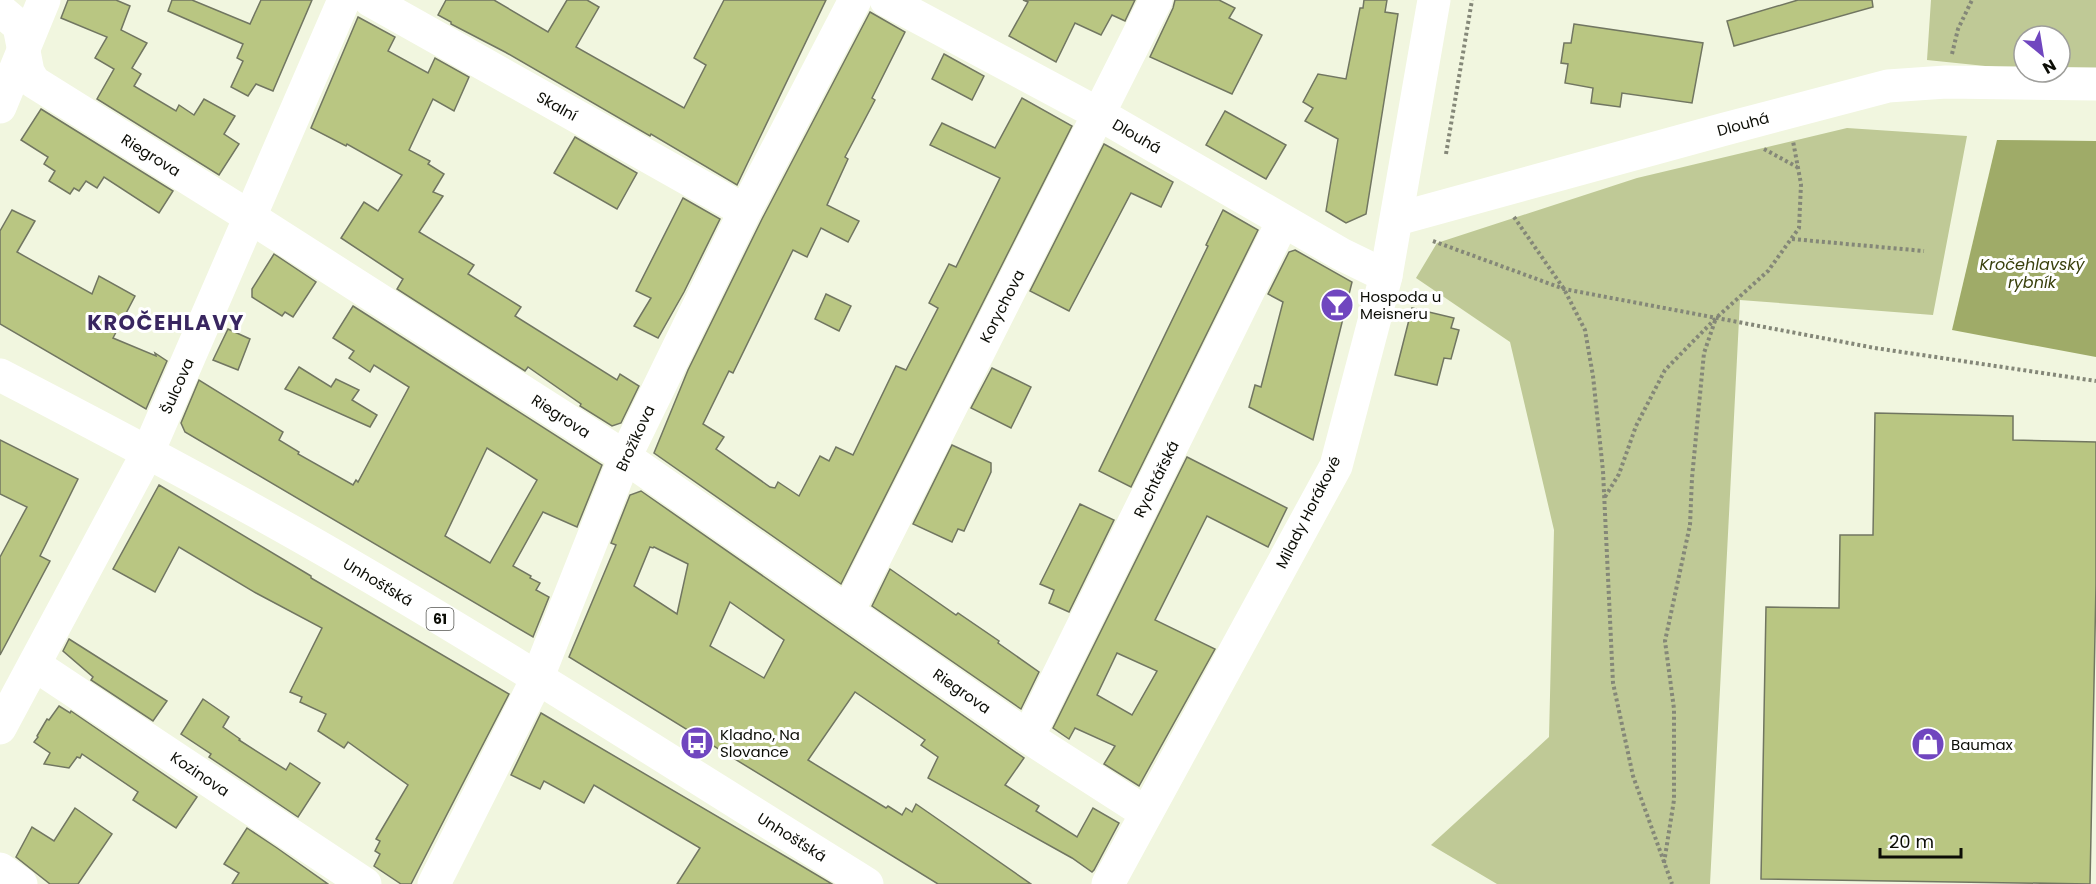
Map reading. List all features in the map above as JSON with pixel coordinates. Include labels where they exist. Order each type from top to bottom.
[{"type":"street","points":[[0,107],[44,0]]},
{"type":"street","name":"Šulcova","points":[[1,723],[35,665],[148,452],[344,0]]},
{"type":"street","name":"Skalní","points":[[370,0],[745,211]]},
{"type":"street","name":"Brožíkova","points":[[434,884],[537,679],[625,457],[745,211],[855,0]]},
{"type":"street","name":"Dlouhá","points":[[886,0],[1099,114],[1341,254],[1386,276]]},
{"type":"street","name":"Korychova","points":[[848,611],[1156,0]]},
{"type":"street","name":"Milady Horákové","points":[[1108,884],[1336,466],[1386,276],[1434,0]]},
{"type":"street","name":"Riegrova","points":[[0,10],[19,26],[28,72],[34,82],[625,457],[1028,737],[1146,813]]},
{"type":"street","name":"Dlouhá","points":[[1396,223],[1497,192],[1888,86],[1946,81],[2096,84]]},
{"type":"street","name":"Rychtářská","points":[[1028,737],[1283,221]]},
{"type":"street","name":"Unhošťská","points":[[0,375],[148,452],[333,555],[867,884]]},
{"type":"street","name":"Kozinova","points":[[35,665],[365,884]]},
{"type":"street","points":[[0,869],[21,884]]},
{"type":"path","points":[[1446,154],[1472,0]]},
{"type":"path","points":[[1946,81],[1958,29],[1972,0]]},
{"type":"path","points":[[1604,497],[1619,474],[1636,426],[1665,370],[1716,318],[1768,271],[1799,228],[1800,184],[1787,112]]},
{"type":"path","points":[[1497,192],[1564,289],[1585,330],[1593,376],[1604,497],[1613,683],[1632,776],[1672,884]]},
{"type":"path","points":[[1396,223],[1564,289],[1875,348],[2096,381]]},
{"type":"path","points":[[1791,239],[1924,251]]},
{"type":"path","points":[[1664,864],[1674,800],[1674,709],[1665,641],[1690,525],[1704,352],[1716,318]]},
{"type":"shaded area","points":[[1931,0],[2096,0],[2096,77],[2072,74],[2072,24],[2012,24],[2012,69],[1927,60]]},
{"type":"shaded area","points":[[1847,128],[1967,136],[1933,315],[1740,300],[1710,884],[1497,884],[1431,845],[1549,737],[1554,530],[1510,342],[1416,278],[1437,243],[1637,178]]},
{"type":"water","name":"Kročehlavský rybník","points":[[1997,140],[2096,141],[2096,357],[1952,330]]},
{"type":"building","points":[[68,0],[116,0],[130,6],[121,30],[147,43],[132,68],[141,74],[134,86],[176,111],[179,105],[194,115],[204,99],[235,116],[224,134],[239,144],[219,175],[97,99],[114,69],[95,58],[107,37],[61,18]]},
{"type":"building","points":[[172,0],[192,0],[250,24],[261,0],[312,0],[273,91],[256,84],[248,96],[231,87],[243,61],[237,58],[243,44],[168,11]]},
{"type":"building","points":[[446,0],[494,0],[548,32],[567,0],[587,0],[599,7],[576,47],[684,108],[706,65],[694,58],[724,0],[826,0],[737,185],[651,134],[650,136],[505,52],[451,24],[438,15]]},
{"type":"building","points":[[1023,0],[1135,0],[1125,21],[1112,15],[1101,35],[1075,23],[1056,62],[1009,36],[1028,2]]},
{"type":"building","points":[[1175,0],[1219,0],[1235,8],[1229,18],[1262,35],[1232,94],[1150,57]]},
{"type":"building","points":[[1364,0],[1387,0],[1385,12],[1398,14],[1366,214],[1346,223],[1326,211],[1338,139],[1305,121],[1313,108],[1303,102],[1318,74],[1346,79],[1360,8],[1363,8]]},
{"type":"building","points":[[1798,0],[1872,0],[1873,7],[1734,46],[1727,21]]},
{"type":"building","points":[[870,12],[905,32],[872,98],[875,100],[845,157],[848,159],[827,205],[859,221],[848,242],[821,228],[807,257],[793,250],[733,373],[729,371],[703,424],[724,437],[716,449],[770,487],[775,488],[778,482],[799,496],[820,456],[829,461],[836,447],[853,455],[896,366],[906,370],[938,308],[929,303],[949,264],[956,267],[1000,178],[930,145],[942,123],[995,148],[1022,98],[1072,126],[841,584],[654,453],[688,370],[762,219]]},
{"type":"building","points":[[358,17],[395,37],[388,51],[428,73],[435,58],[469,77],[454,111],[433,99],[409,150],[430,161],[428,164],[444,174],[433,192],[443,196],[419,232],[474,265],[468,274],[521,307],[515,316],[617,380],[620,374],[639,386],[621,423],[612,426],[580,406],[581,404],[528,367],[525,371],[397,289],[403,279],[341,238],[364,202],[378,211],[402,175],[347,144],[346,146],[311,128]]},
{"type":"building","points":[[1574,24],[1703,43],[1692,103],[1622,93],[1620,107],[1591,103],[1593,88],[1565,83],[1568,64],[1561,63],[1564,43],[1571,43]]},
{"type":"building","points":[[944,54],[984,76],[972,100],[932,79]]},
{"type":"building","points":[[41,109],[173,191],[159,213],[104,177],[97,188],[86,181],[79,191],[74,188],[70,194],[49,181],[55,171],[44,164],[48,157],[21,140]]},
{"type":"building","points":[[1225,111],[1286,145],[1266,179],[1206,145]]},
{"type":"building","points":[[575,137],[637,173],[617,209],[554,173]]},
{"type":"building","points":[[1104,144],[1173,182],[1161,207],[1131,193],[1069,311],[1030,291]]},
{"type":"building","points":[[683,198],[720,219],[684,292],[658,338],[634,326],[651,298],[636,291]]},
{"type":"building","points":[[12,210],[35,221],[17,252],[92,294],[99,276],[135,296],[113,338],[156,356],[155,353],[167,361],[146,409],[0,324],[0,231]]},
{"type":"building","points":[[1223,210],[1258,230],[1131,487],[1099,471],[1208,246],[1206,245]]},
{"type":"building","points":[[1295,250],[1352,282],[1313,440],[1249,407],[1255,385],[1261,387],[1283,302],[1268,294],[1289,252]]},
{"type":"building","points":[[274,254],[316,282],[293,317],[285,312],[282,316],[252,297],[252,289]]},
{"type":"building","points":[[826,294],[851,306],[839,331],[815,319]]},
{"type":"building","points":[[353,306],[602,465],[577,527],[543,512],[513,566],[540,583],[536,590],[549,597],[533,637],[185,432],[181,423],[199,380],[283,432],[279,440],[299,452],[298,454],[353,485],[356,480],[358,482],[409,387],[374,365],[370,372],[349,358],[354,351],[333,338]],"holes":[[[487,448],[537,480],[490,563],[445,536]]]},
{"type":"building","points":[[1412,308],[1454,318],[1451,328],[1459,330],[1451,359],[1444,358],[1437,385],[1395,375]]},
{"type":"building","points":[[228,329],[250,339],[238,370],[213,360]]},
{"type":"building","points":[[299,367],[331,387],[336,379],[359,390],[352,400],[377,415],[370,427],[285,389]]},
{"type":"building","points":[[992,368],[1031,387],[1011,428],[971,408]]},
{"type":"building","name":"Baumax","points":[[1875,413],[2013,416],[2013,440],[2096,442],[2096,584],[2090,884],[1761,879],[1766,607],[1839,608],[1840,535],[1873,535]]},
{"type":"building","points":[[0,440],[78,479],[40,556],[50,561],[0,655],[0,557],[27,507],[0,494]]},
{"type":"building","points":[[952,445],[991,463],[991,472],[964,531],[958,529],[952,542],[913,524]]},
{"type":"building","points":[[1187,457],[1287,508],[1268,547],[1207,516],[1155,620],[1215,649],[1139,786],[1104,764],[1115,746],[1075,728],[1069,739],[1053,728]],"holes":[[[1117,653],[1157,671],[1132,715],[1097,695]]]},
{"type":"building","points":[[159,485],[311,578],[509,694],[411,884],[401,884],[374,866],[380,854],[375,851],[380,841],[376,839],[408,785],[348,742],[344,748],[318,731],[326,714],[300,702],[302,697],[290,692],[322,628],[256,593],[179,547],[155,592],[113,569]]},
{"type":"building","points":[[641,491],[1024,758],[1005,785],[1039,806],[1036,811],[1077,837],[1093,808],[1119,823],[1094,870],[1092,872],[1072,858],[928,778],[938,757],[921,745],[925,740],[855,692],[808,760],[886,808],[888,806],[902,815],[906,808],[912,812],[916,804],[1031,884],[938,884],[569,657],[616,545],[611,543],[630,495]],"holes":[[[650,547],[688,564],[677,614],[634,586]],[[730,602],[784,640],[764,678],[710,646]]]},
{"type":"building","points":[[1080,504],[1114,520],[1069,612],[1049,603],[1054,590],[1040,584]]},
{"type":"building","points":[[890,569],[956,615],[958,613],[999,641],[998,643],[1039,672],[1021,709],[872,606]]},
{"type":"building","points":[[69,639],[167,701],[153,721],[91,680],[93,677],[63,651]]},
{"type":"building","points":[[203,699],[229,717],[223,727],[239,740],[286,770],[290,763],[320,783],[298,817],[209,757],[211,754],[181,734]]},
{"type":"building","points":[[59,706],[70,713],[71,711],[197,797],[176,828],[133,800],[138,792],[82,754],[69,768],[44,764],[50,753],[34,742],[47,719],[49,720]]},
{"type":"building","points":[[541,713],[832,884],[677,884],[700,848],[594,785],[584,803],[544,781],[540,789],[511,775]]},
{"type":"building","points":[[75,808],[112,834],[78,884],[50,884],[16,857],[32,827],[54,841]]},
{"type":"building","points":[[247,828],[328,884],[232,884],[239,873],[224,864]]},
{"type":"place","name":"Hospoda u Meisneru","points":[[1337,305]]},
{"type":"place","name":"Kladno, Na Slovance","points":[[697,743]]},
{"type":"place","name":"Baumax","points":[[1928,744]]},
{"type":"district","name":"KROČEHLAVY","points":[[166,322]]}]
